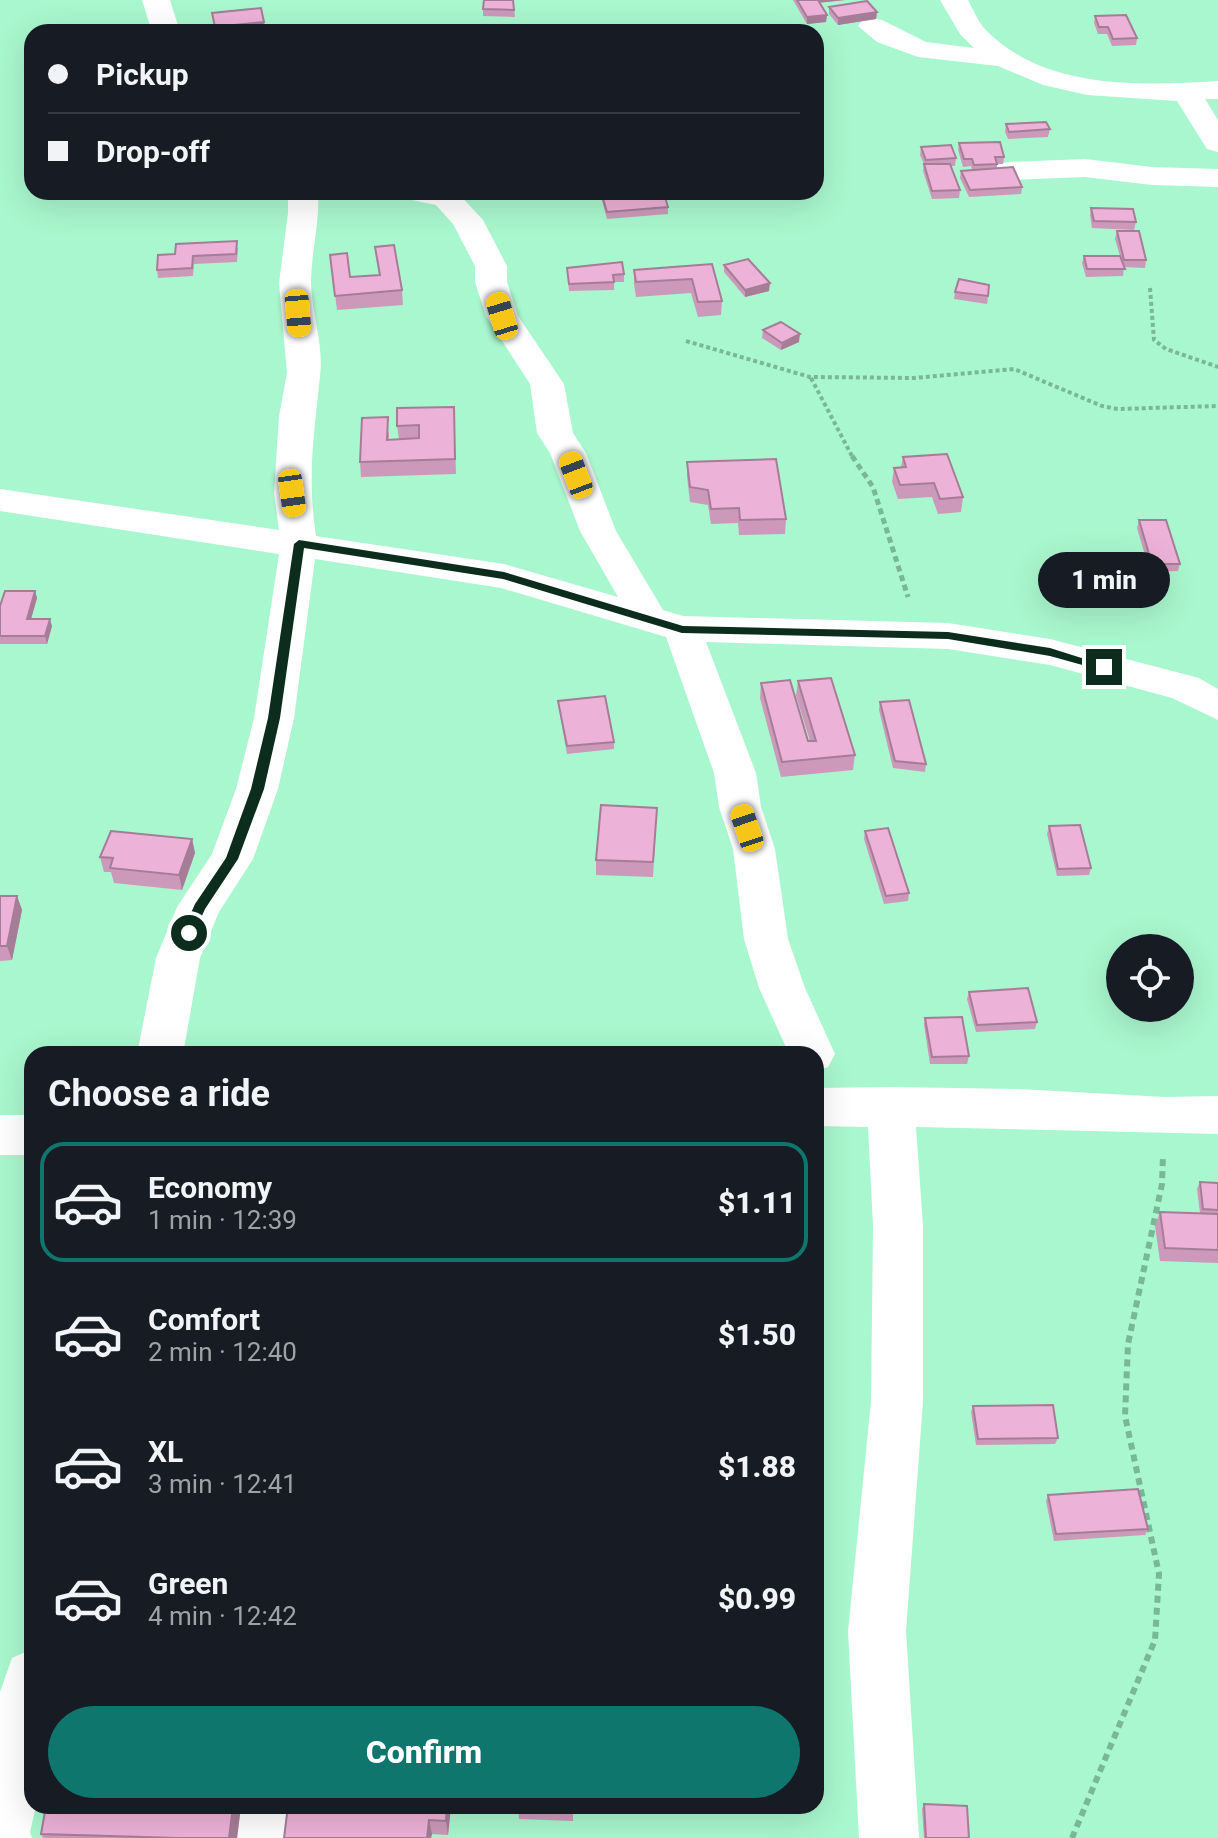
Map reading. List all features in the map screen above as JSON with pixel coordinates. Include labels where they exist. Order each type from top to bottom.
[{"type":"street","points":[[156,0],[164,24]]},
{"type":"street","points":[[954,0],[973,32],[1004,58]]},
{"type":"street","points":[[872,26],[886,37],[918,49],[1004,58],[1056,80],[1091,88],[1186,92],[1218,90]]},
{"type":"street","points":[[1186,92],[1218,143]]},
{"type":"street","points":[[1007,171],[1085,168],[1152,176],[1218,178]]},
{"type":"street","points":[[162,1046],[178,958],[199,907],[232,859],[257,789],[274,718],[299,544],[292,493],[296,416],[304,373],[295,283],[303,200]]},
{"type":"street","points":[[448,200],[467,220],[491,266],[491,282],[502,316],[547,384],[555,433],[568,453],[598,531],[631,584],[664,623],[735,773],[740,807],[754,849],[766,939],[782,988],[808,1046]]},
{"type":"street","points":[[0,500],[504,576],[664,623],[948,636],[1050,652],[1185,688],[1218,706]]},
{"type":"street","points":[[889,1838],[877,1631],[897,1401],[898,1226],[891,1106]]},
{"type":"street","points":[[826,1107],[1019,1108],[1165,1116],[1218,1115]]},
{"type":"street","points":[[0,1135],[24,1135]]},
{"type":"street","points":[[2,1838],[24,1716]]},
{"type":"street","points":[[261,1838],[263,1814]]},
{"type":"path","points":[[1150,288],[1154,298],[1150,322],[1154,340],[1166,349],[1218,367]]},
{"type":"path","points":[[686,341],[810,377],[914,378],[1014,369],[1102,406],[1118,409],[1218,406]]},
{"type":"path","points":[[810,377],[852,456],[873,487],[920,634]]},
{"type":"path","points":[[1072,1838],[1155,1640],[1159,1574],[1125,1416],[1128,1344],[1162,1184],[1165,1116]]},
{"type":"building","points":[[484,0],[513,0],[514,10],[483,9]]},
{"type":"building","points":[[797,0],[818,0],[827,15],[807,17]]},
{"type":"building","points":[[867,1],[877,12],[838,18],[829,7]]},
{"type":"building","points":[[261,8],[264,22],[214,24],[212,13]]},
{"type":"building","points":[[1126,15],[1137,38],[1113,39],[1108,27],[1099,27],[1095,16]]},
{"type":"building","points":[[1046,122],[1050,129],[1009,132],[1006,124]]},
{"type":"building","points":[[1000,142],[1004,157],[995,157],[997,164],[974,165],[972,159],[964,159],[959,143]]},
{"type":"building","points":[[951,145],[956,158],[926,160],[921,147]]},
{"type":"building","points":[[924,164],[950,164],[960,190],[932,191]]},
{"type":"building","points":[[1013,167],[1022,187],[970,190],[961,171]]},
{"type":"building","points":[[603,200],[666,200],[668,207],[607,212]]},
{"type":"building","points":[[1091,208],[1133,209],[1136,222],[1094,221]]},
{"type":"building","points":[[1117,231],[1139,231],[1146,260],[1124,260]]},
{"type":"building","points":[[237,241],[236,254],[193,256],[192,268],[157,270],[158,255],[175,254],[176,244]]},
{"type":"building","points":[[394,245],[402,290],[335,296],[330,255],[347,253],[350,277],[380,275],[375,247]]},
{"type":"building","points":[[1084,256],[1120,256],[1125,269],[1087,269]]},
{"type":"building","points":[[748,259],[770,283],[745,290],[724,265]]},
{"type":"building","points":[[622,262],[624,274],[613,275],[614,282],[569,284],[567,268]]},
{"type":"building","points":[[712,264],[722,301],[698,302],[692,279],[636,282],[634,270]]},
{"type":"building","points":[[959,279],[989,285],[988,296],[955,292]]},
{"type":"building","points":[[781,322],[800,334],[782,343],[763,330]]},
{"type":"building","points":[[454,407],[455,459],[360,462],[362,418],[388,417],[387,440],[419,438],[419,425],[397,426],[397,408]]},
{"type":"building","points":[[947,454],[963,497],[940,499],[934,483],[900,485],[894,468],[906,467],[903,457]]},
{"type":"building","points":[[776,459],[786,519],[740,520],[739,508],[711,509],[708,490],[690,487],[687,462]]},
{"type":"building","points":[[1139,520],[1166,520],[1180,564],[1152,564]]},
{"type":"building","points":[[5,591],[35,591],[27,619],[50,619],[45,636],[0,636],[0,606]]},
{"type":"building","points":[[831,678],[855,755],[782,762],[761,683],[790,680],[808,741],[816,741],[798,681]]},
{"type":"building","points":[[605,696],[614,742],[567,746],[558,701]]},
{"type":"building","points":[[909,700],[926,764],[895,761],[880,702]]},
{"type":"building","points":[[601,805],[657,808],[653,862],[596,860]]},
{"type":"building","points":[[1080,825],[1091,868],[1058,869],[1049,826]]},
{"type":"building","points":[[888,828],[909,893],[886,896],[865,831]]},
{"type":"building","points":[[111,831],[192,839],[179,875],[110,868],[113,858],[100,857]]},
{"type":"building","points":[[0,896],[17,896],[7,946],[0,946]]},
{"type":"building","points":[[1028,988],[1037,1022],[977,1025],[969,992]]},
{"type":"building","points":[[962,1017],[969,1056],[932,1057],[925,1018]]},
{"type":"building","points":[[1200,1182],[1218,1183],[1218,1210],[1203,1209]]},
{"type":"building","points":[[1160,1212],[1218,1214],[1218,1250],[1165,1248]]},
{"type":"building","points":[[1053,1405],[1058,1438],[978,1439],[973,1406]]},
{"type":"building","points":[[1138,1489],[1148,1529],[1056,1534],[1048,1495]]},
{"type":"building","points":[[924,1804],[967,1806],[969,1838],[926,1838]]},
{"type":"building","points":[[45,1814],[232,1814],[229,1838],[41,1834]]},
{"type":"building","points":[[287,1814],[446,1814],[446,1821],[429,1820],[427,1838],[284,1838]]},
{"type":"route","points":[[189,933],[199,907],[232,859],[257,789],[274,718],[299,544],[504,576],[682,629],[948,636],[1050,652],[1104,667]]}]
